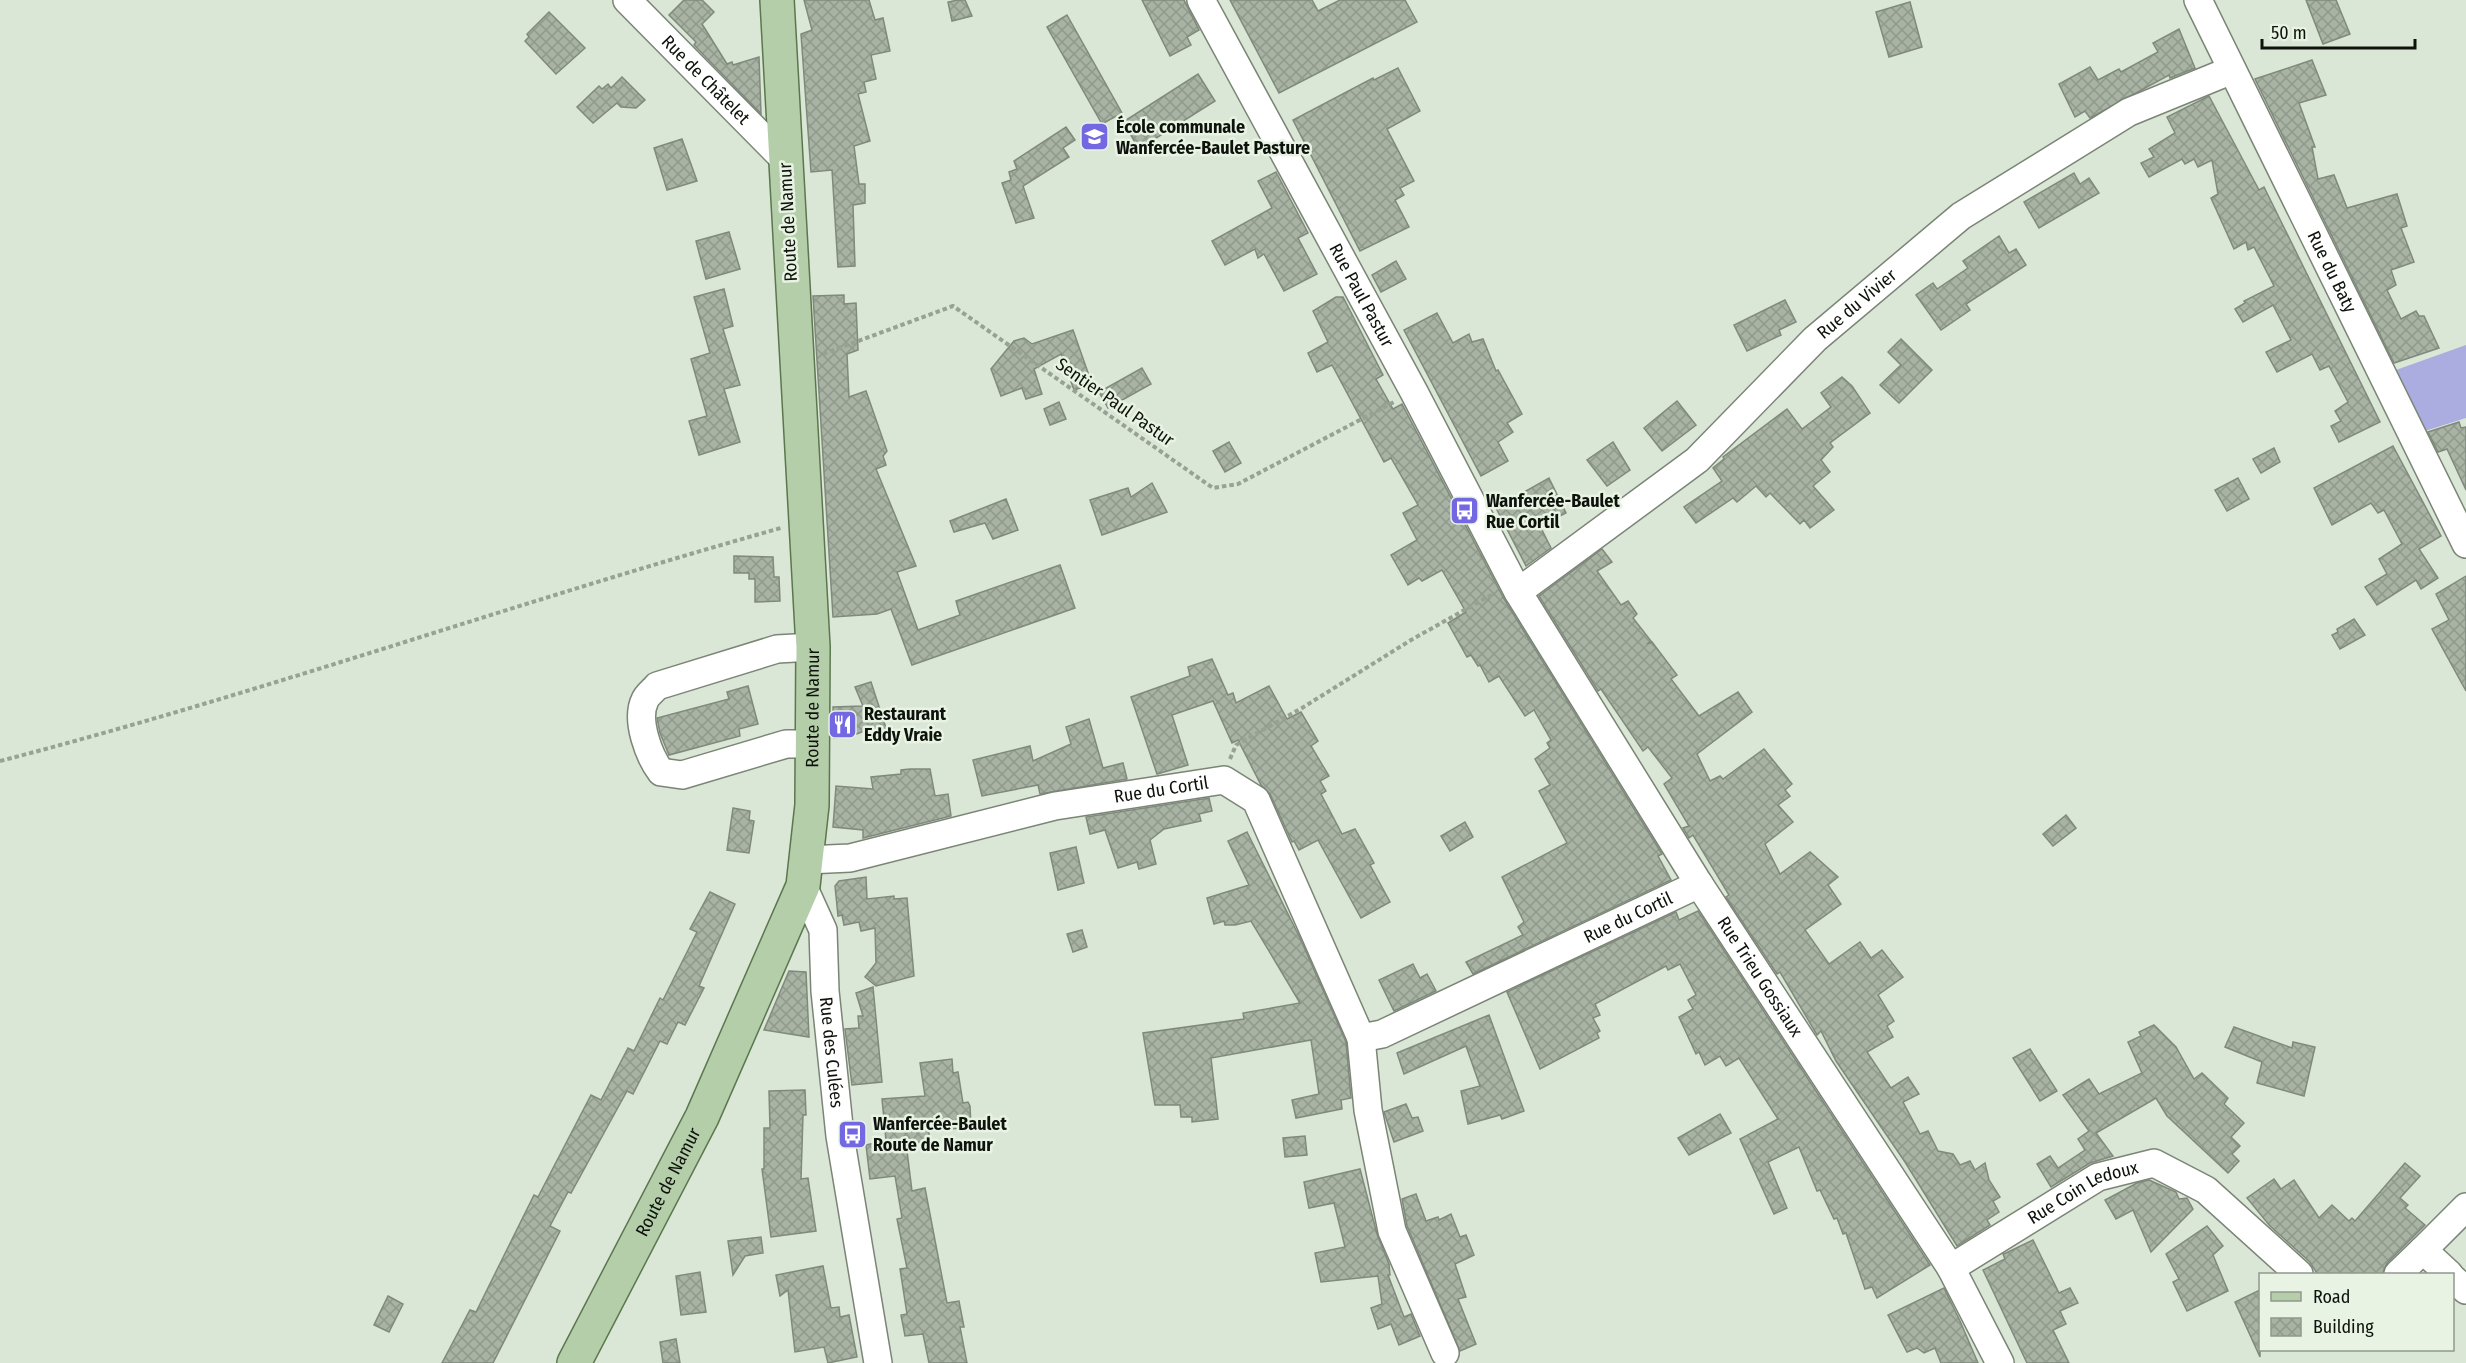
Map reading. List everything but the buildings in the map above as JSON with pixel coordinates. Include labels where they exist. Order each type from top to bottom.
[{"type":"main road","name":"Route de Namur","points":[[574,1363],[702,1117],[805,873],[812,806],[813,647],[795,358],[777,0]]},
{"type":"street","name":"Rue de Châtelet","points":[[627,0],[785,160]]},
{"type":"street","name":"Rue Paul Pastur","points":[[1201,0],[1414,392],[1518,592]]},
{"type":"street","name":"Rue du Baty","points":[[2198,0],[2466,544]]},
{"type":"street","name":"Rue du Vivier","points":[[1518,592],[1696,460],[1815,339],[1961,216],[2129,112],[2232,70]]},
{"type":"street","name":"Rue Trieu Gossiaux","points":[[1518,592],[1699,884],[1951,1268],[2000,1363]]},
{"type":"street","points":[[813,647],[777,649],[657,686],[644,701],[642,721],[651,758],[661,772],[682,775],[786,744],[813,744]]},
{"type":"street","name":"Rue du Cortil","points":[[805,873],[850,858],[1055,806],[1221,780],[1256,800],[1361,1038],[1368,1110],[1392,1231],[1445,1353]]},
{"type":"street","name":"Rue des Culées","points":[[805,873],[823,930],[825,991],[840,1136],[878,1363]]},
{"type":"street","name":"Rue du Cortil","points":[[1361,1038],[1382,1034],[1699,884]]},
{"type":"street","name":"Rue Coin Ledoux","points":[[1951,1268],[2098,1177],[2154,1163],[2206,1190],[2298,1273]]},
{"type":"street","points":[[2400,1273],[2466,1207]]},
{"type":"street","points":[[2423,1250],[2447,1273]]},
{"type":"street","points":[[2454,1280],[2466,1290]]},
{"type":"path","name":"Sentier Paul Pastur","points":[[795,358],[833,352],[953,306],[1213,488],[1238,484],[1414,392]]},
{"type":"path","points":[[0,761],[96,736],[447,631],[679,556],[805,521]]},
{"type":"path","points":[[1221,780],[1236,745],[1302,708],[1411,640],[1503,588],[1518,592]]},
{"type":"shaded area","points":[[2466,345],[2466,418],[2425,431],[2396,370]]},
{"type":"place","name":"École communale Wanfercée-Baulet Pasture","points":[[1095,137]]},
{"type":"place","name":"Wanfercée-Baulet Rue Cortil","points":[[1465,511]]},
{"type":"place","name":"Restaurant Eddy Vraie","points":[[843,724]]},
{"type":"place","name":"Wanfercée-Baulet Route de Namur","points":[[852,1134]]}]
